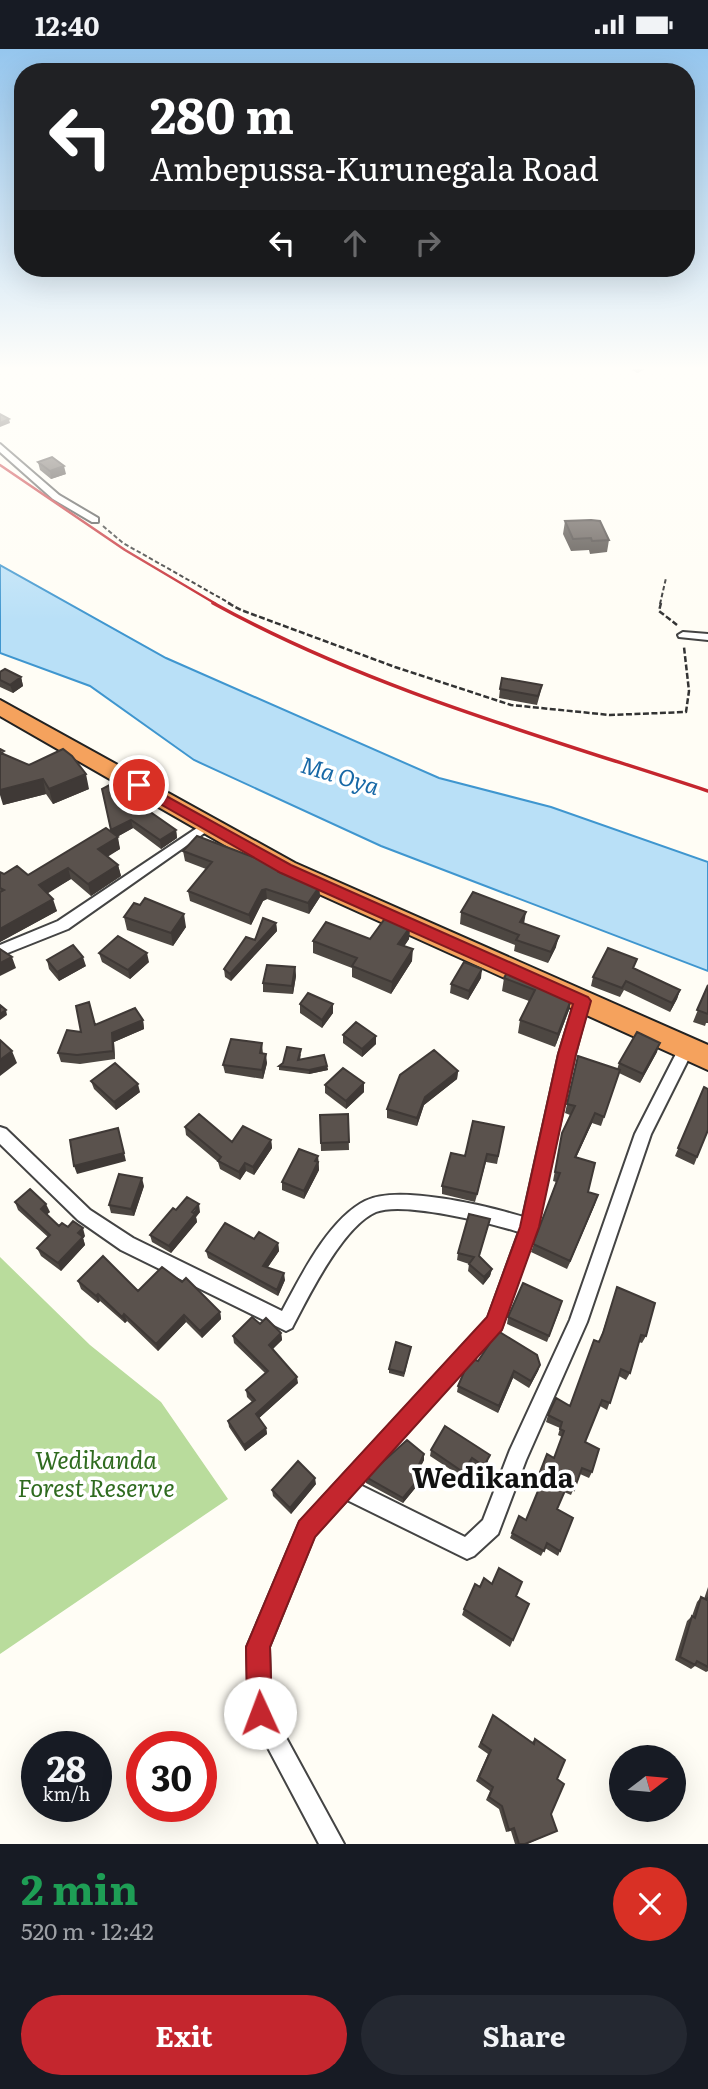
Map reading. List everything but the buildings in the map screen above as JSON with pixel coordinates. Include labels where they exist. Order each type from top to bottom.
[{"type":"highway","points":[[0,707],[286,869],[697,1053]]},
{"type":"street","points":[[6,453],[56,497],[95,520]]},
{"type":"street","points":[[683,635],[708,637]]},
{"type":"street","points":[[0,951],[63,925],[209,824]]},
{"type":"street","points":[[332,1844],[260,1713],[258,1647],[307,1529],[495,1323],[529,1227],[567,1054],[582,1001]]},
{"type":"street","points":[[344,1488],[467,1549],[491,1527],[517,1457],[578,1322],[643,1134],[697,1053]]},
{"type":"street","points":[[0,1134],[84,1215],[127,1244],[286,1322],[311,1272],[358,1214],[374,1204],[398,1202],[501,1217],[529,1227]]},
{"type":"path","points":[[95,520],[123,543],[241,610],[395,667],[511,705],[610,715],[648,716],[686,712],[689,691],[683,630],[659,611],[666,579]]},
{"type":"green space","name":"Wedikanda Forest Reserve","points":[[0,1257],[90,1345],[161,1402],[228,1499],[0,1654]]},
{"type":"water","name":"Ma Oya","points":[[0,565],[166,658],[439,778],[551,807],[708,862],[708,971],[381,846],[194,760],[90,686],[0,653]]},
{"type":"railway","points":[[0,465],[125,550],[216,604]]},
{"type":"railway","points":[[213,603],[332,661],[393,685],[519,730],[708,791]]},
{"type":"district","name":"Wedikanda","points":[[493,1478]]},
{"type":"route","points":[[139,785],[286,869],[582,1001],[567,1054],[529,1227],[495,1323],[307,1529],[258,1647],[260,1713]]}]
